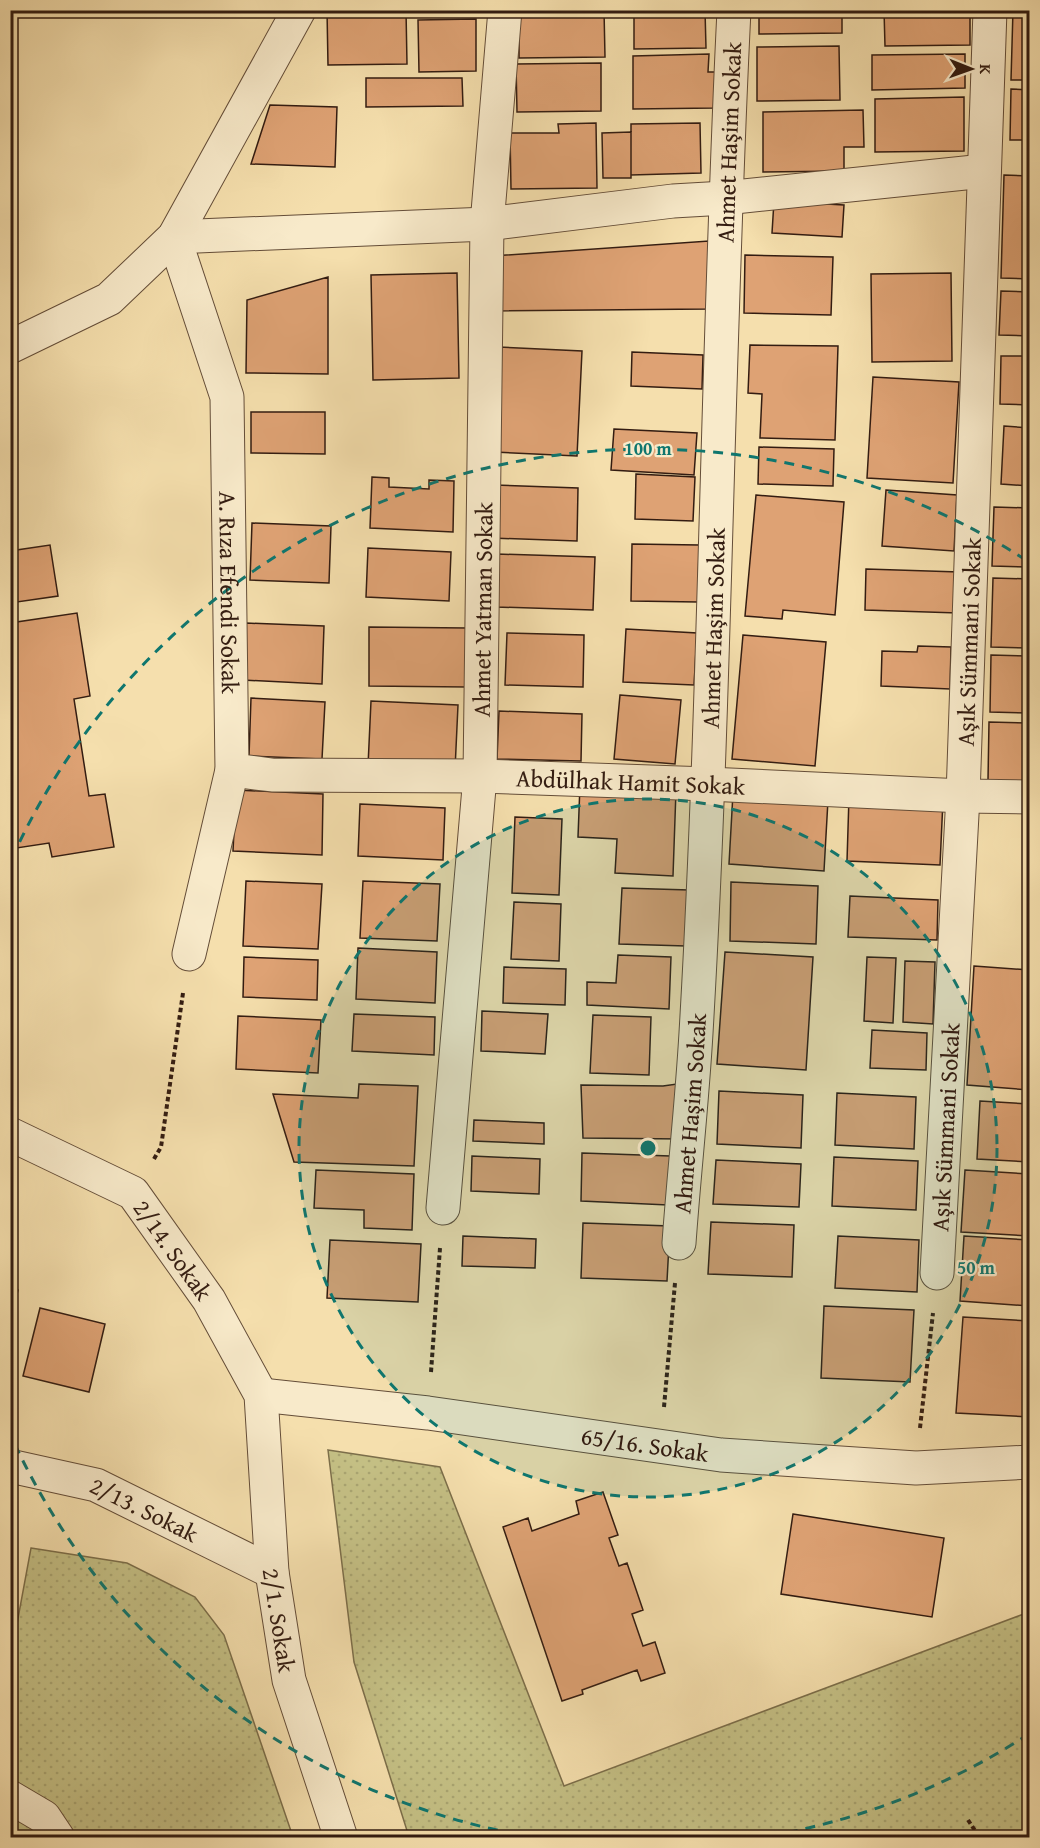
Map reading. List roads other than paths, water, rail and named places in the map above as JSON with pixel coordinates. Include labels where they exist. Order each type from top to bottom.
[{"type":"street","points":[[10,347],[109,299],[174,237],[299,10]]},
{"type":"street","name":"Ahmet Yatman Sokak","points":[[442,1208],[480,776],[487,224],[505,10]]},
{"type":"street","name":"Ahmet Haşim Sokak","points":[[679,1243],[696,1036],[708,784],[725,198],[734,10]]},
{"type":"street","name":"Aşık Sümmani Sokak","points":[[937,1273],[963,796],[990,10]]},
{"type":"street","points":[[174,237],[487,224],[673,201],[725,198],[984,171]]},
{"type":"street","name":"A. Rıza Efendi Sokak","points":[[174,237],[227,397],[232,770],[189,954]]},
{"type":"street","name":"Abdülhak Hamit Sokak","points":[[232,770],[273,775],[480,776],[963,796],[1029,796]]},
{"type":"street","name":"2/14. Sokak","points":[[10,1134],[133,1193],[209,1300],[261,1395]]},
{"type":"street","name":"65/16. Sokak","points":[[261,1395],[428,1413],[721,1455],[916,1468],[1029,1462]]},
{"type":"street","name":"2/1. Sokak","points":[[261,1395],[272,1572],[289,1680],[341,1838]]},
{"type":"street","name":"2/13. Sokak","points":[[10,1466],[96,1485],[272,1572]]},
{"type":"street","points":[[10,1797],[44,1817],[58,1838]]}]
